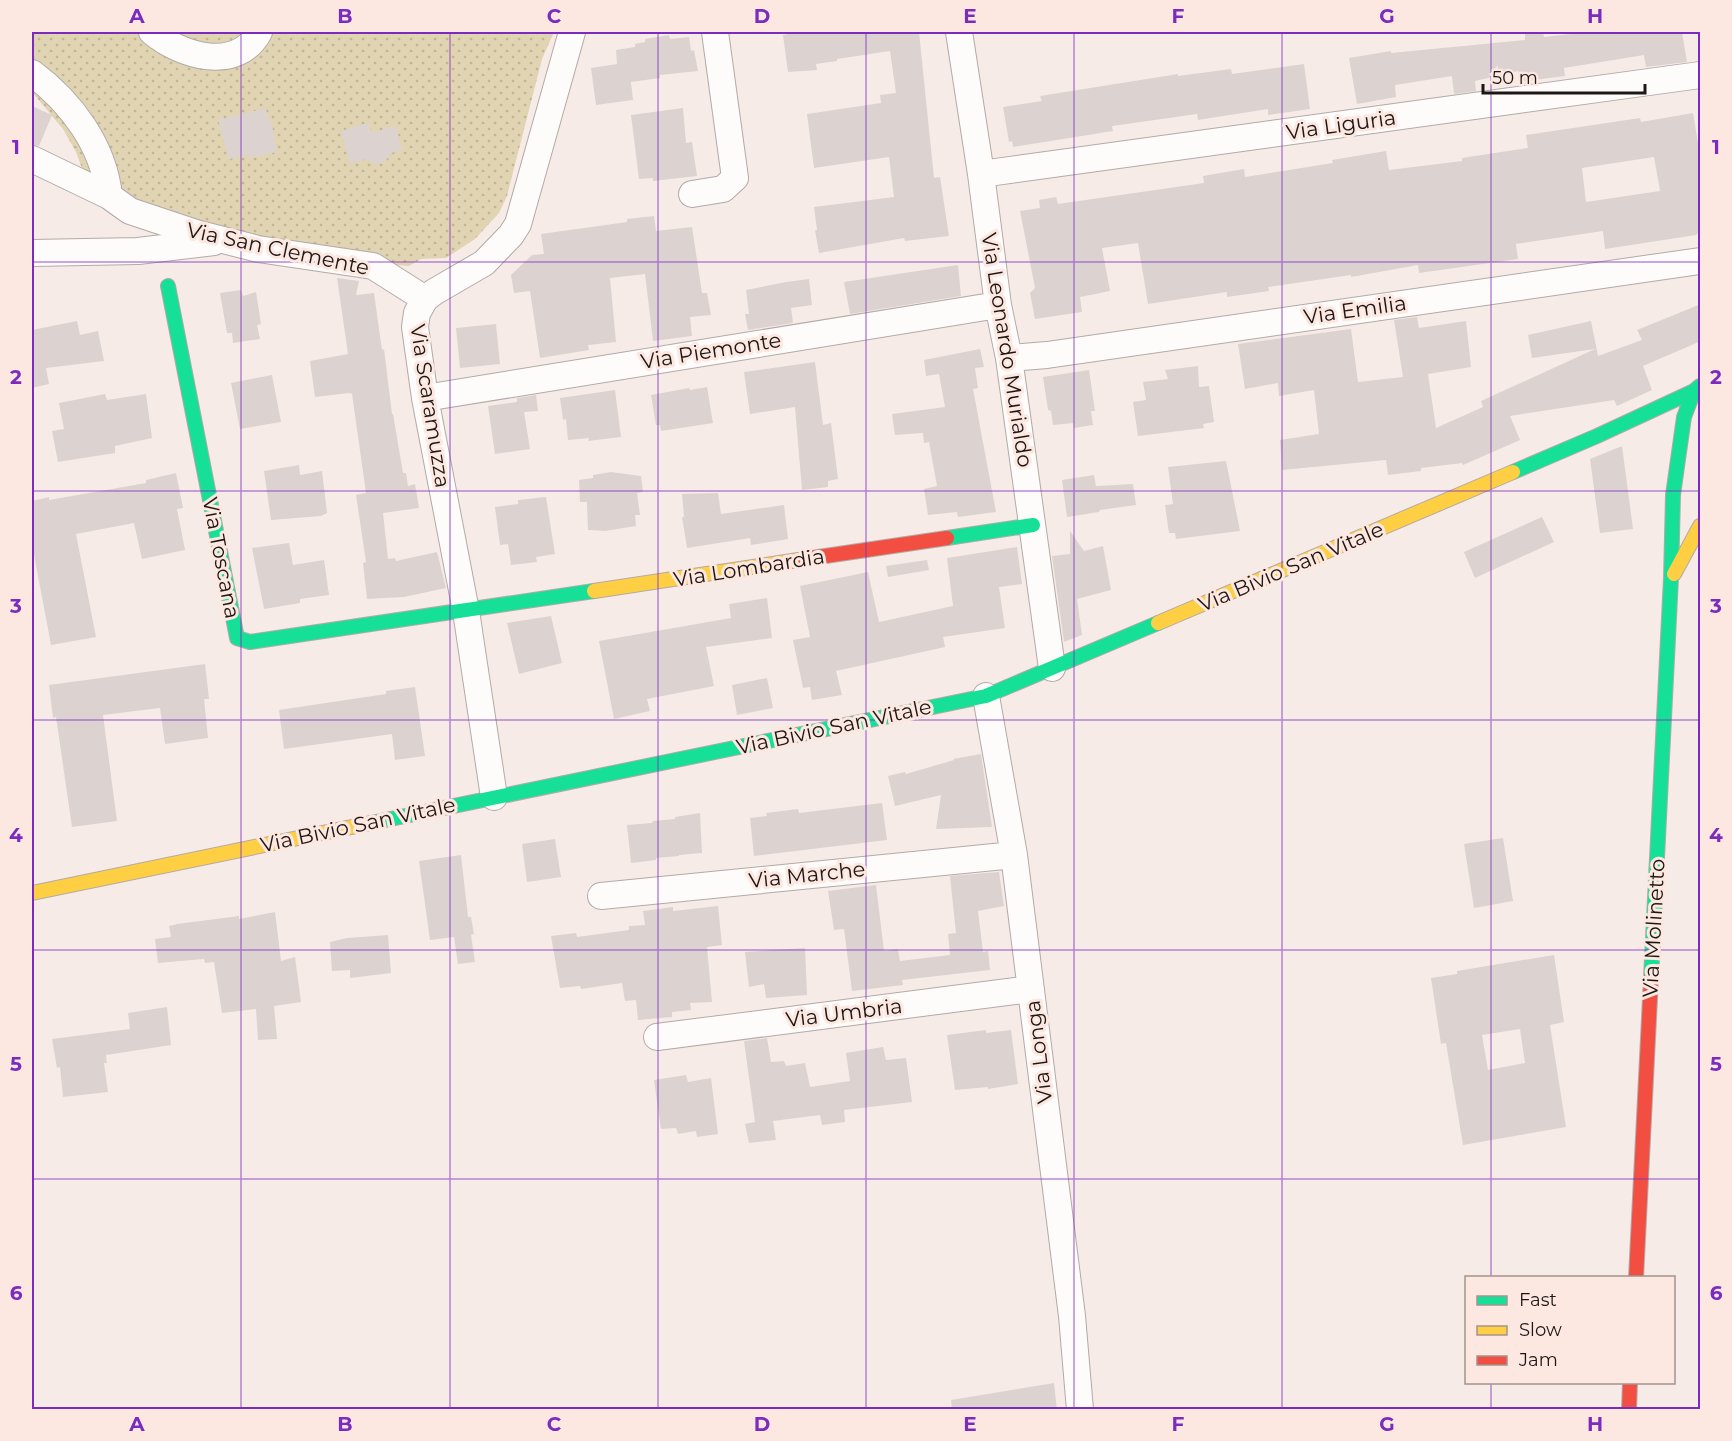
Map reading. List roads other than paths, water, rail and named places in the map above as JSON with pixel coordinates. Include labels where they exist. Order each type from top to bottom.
[{"type":"main road","name":"Via Toscana","points":[[168,286],[237,638],[250,642],[466,611]]},
{"type":"main road","name":"Via Bivio San Vitale","points":[[32,893],[986,696],[1597,436],[1697,388]]},
{"type":"main road","name":"Via Bivio San Vitale","points":[[1681,446],[1684,417],[1697,388]]},
{"type":"main road","name":"Via Bivio San Vitale","points":[[1597,436],[1646,425]]},
{"type":"main road","points":[[1671,433],[1694,460]]},
{"type":"main road","name":"Via Molinetto","points":[[1636,1276],[1671,578],[1673,495],[1681,446]]},
{"type":"main road","name":"Via Lombardia","points":[[466,611],[1033,525]]},
{"type":"main road","name":"Via Molinetto","points":[[1671,578],[1701,525]]},
{"type":"main road","points":[[1629,1410],[1630,1384]]},
{"type":"street","points":[[152,32],[166,43],[185,52],[218,57],[232,54],[253,43],[259,32]]},
{"type":"street","name":"Via Scaramuzza","points":[[494,797],[466,611],[425,398],[415,327],[417,313],[425,299],[484,263],[505,243],[519,224],[572,32]]},
{"type":"street","points":[[692,194],[723,189],[735,178],[715,32]]},
{"type":"street","name":"Via Leonardo Murialdo","points":[[959,32],[998,305],[1009,358],[1052,668]]},
{"type":"street","points":[[32,73],[52,89],[73,112],[88,135],[107,178],[109,196]]},
{"type":"street","name":"Via Liguria","points":[[981,174],[1701,75]]},
{"type":"street","name":"Via San Clemente","points":[[32,159],[109,196],[130,211],[226,241],[268,250],[373,266],[425,299]]},
{"type":"street","points":[[32,253],[138,251],[226,241]]},
{"type":"street","name":"Via Emilia","points":[[1009,358],[1047,355],[1701,261]]},
{"type":"street","name":"Via Piemonte","points":[[425,398],[998,305]]},
{"type":"street","name":"Via Longa","points":[[986,696],[1014,855],[1072,1316],[1080,1410]]},
{"type":"street","name":"Via Marche","points":[[601,896],[1014,855]]},
{"type":"street","name":"Via Umbria","points":[[657,1037],[1031,988]]}]
